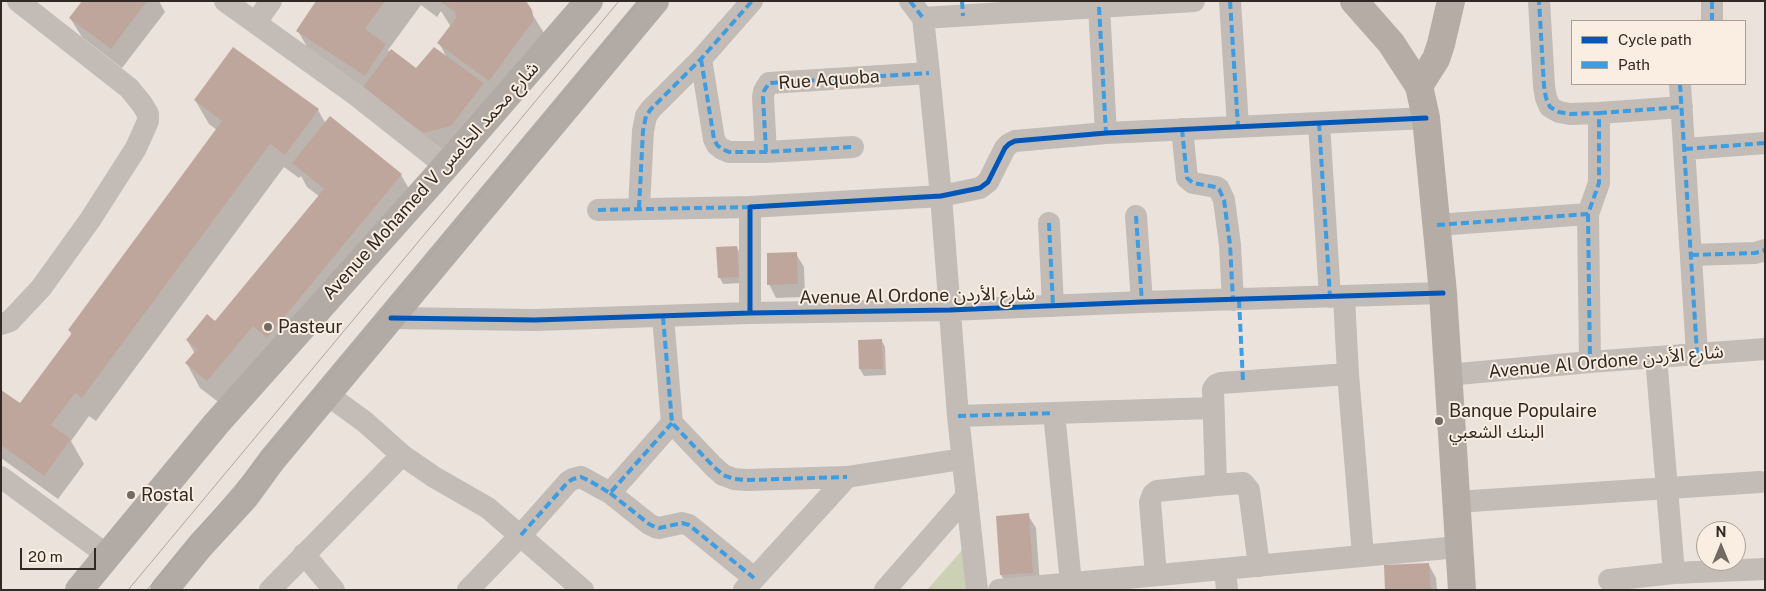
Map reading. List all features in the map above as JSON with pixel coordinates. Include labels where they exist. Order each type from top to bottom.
[{"type":"main road","points":[[164,590],[245,496],[272,460],[655,1]]},
{"type":"main road","name":"Avenue Mohamed V شارع محمد الخامس","points":[[79,590],[216,424],[446,166],[585,3]]},
{"type":"street","points":[[1,324],[10,321],[41,288],[95,212],[136,148],[148,121],[148,114],[129,88],[18,1]]},
{"type":"street","points":[[225,1],[356,95],[446,166]]},
{"type":"street","points":[[256,22],[271,1]]},
{"type":"street","points":[[639,208],[644,122],[646,116],[701,59],[752,1]]},
{"type":"street","points":[[977,590],[958,416],[941,196],[929,73],[916,10],[1098,7],[1194,1]]},
{"type":"street","points":[[1230,1],[1238,126]]},
{"type":"street","points":[[1354,1],[1391,43],[1419,86],[1426,118],[1438,225],[1462,590]]},
{"type":"street","points":[[1419,86],[1436,59],[1451,1]]},
{"type":"street","points":[[1539,1],[1544,86],[1550,107],[1559,112],[1570,114],[1682,107]]},
{"type":"street","points":[[1712,1],[1712,20]]},
{"type":"street","points":[[1098,7],[1106,132]]},
{"type":"street","points":[[701,59],[714,139],[722,150],[729,152],[766,152],[853,147]]},
{"type":"street","name":"Rue Aquoba","points":[[766,152],[764,91],[770,83],[929,73]]},
{"type":"street","points":[[1680,85],[1697,353]]},
{"type":"street","points":[[1590,362],[1588,214],[1599,183],[1599,113]]},
{"type":"street","points":[[598,210],[750,207],[941,196],[980,188],[988,182],[1005,148],[1015,142],[1106,132],[1426,118]]},
{"type":"street","points":[[1319,123],[1337,297],[1348,374],[1363,555]]},
{"type":"street","points":[[1182,129],[1187,178],[1193,183],[1216,187],[1219,189],[1224,200],[1230,245],[1233,300]]},
{"type":"street","points":[[1685,149],[1765,143]]},
{"type":"street","points":[[750,207],[750,314]]},
{"type":"street","points":[[1438,225],[1588,214]]},
{"type":"street","points":[[1136,216],[1142,302]]},
{"type":"street","points":[[1050,223],[1053,306]]},
{"type":"street","points":[[1691,255],[1754,253],[1765,250]]},
{"type":"street","name":"Avenue Al Ordone شارع الأردن","points":[[391,318],[535,320],[663,317],[950,310],[1443,293]]},
{"type":"street","points":[[663,317],[672,423],[723,475],[734,479],[747,480],[847,477],[962,459]]},
{"type":"street","name":"Avenue Al Ordone شارع الأردن","points":[[1447,375],[1697,353],[1765,349]]},
{"type":"street","points":[[1656,357],[1674,573]]},
{"type":"street","points":[[1216,485],[1213,389],[1216,385],[1221,383],[1348,374]]},
{"type":"street","points":[[328,395],[365,422],[402,455],[434,478],[488,508],[521,535],[580,589]]},
{"type":"street","points":[[958,416],[1213,408]]},
{"type":"street","points":[[1054,413],[1071,583]]},
{"type":"street","points":[[610,493],[672,423]]},
{"type":"street","points":[[270,590],[402,455]]},
{"type":"street","points":[[1,477],[108,555]]},
{"type":"street","points":[[468,590],[521,535],[568,482],[573,479],[581,478],[588,480],[610,493],[655,527],[659,528],[682,523],[689,525],[749,584],[847,477]]},
{"type":"street","points":[[1456,502],[1760,482]]},
{"type":"street","points":[[1156,575],[1150,502],[1153,494],[1157,491],[1216,485],[1243,483],[1250,490],[1259,566]]},
{"type":"street","points":[[885,590],[967,496]]},
{"type":"street","points":[[999,590],[1156,575],[1226,580],[1259,566],[1458,546]]},
{"type":"street","points":[[304,554],[334,590]]},
{"type":"street","points":[[1609,580],[1639,583],[1674,573],[1765,569]]},
{"type":"green space","points":[[971,540],[976,590],[927,590]]},
{"type":"building","points":[[82,1],[147,1],[111,49],[69,18]]},
{"type":"building","points":[[316,1],[385,1],[365,29],[386,44],[365,76],[296,31]]},
{"type":"building","points":[[439,1],[526,1],[532,10],[534,20],[489,81],[437,43],[456,18],[455,12]]},
{"type":"building","points":[[233,47],[319,109],[285,155],[270,144],[82,398],[75,393],[51,425],[71,439],[44,476],[1,445],[1,390],[20,403],[72,333],[68,330],[222,121],[194,100]]},
{"type":"building","points":[[434,47],[484,83],[451,126],[423,133],[361,90],[391,49],[416,68]]},
{"type":"building","points":[[330,116],[402,174],[267,338],[253,326],[207,381],[185,363],[197,349],[186,340],[207,314],[215,321],[324,189],[292,163]]},
{"type":"building","points":[[737,246],[739,277],[718,278],[716,247]]},
{"type":"building","points":[[797,252],[798,284],[767,285],[767,253]]},
{"type":"building","points":[[882,339],[883,369],[859,369],[858,340]]},
{"type":"building","points":[[1029,513],[1033,573],[1000,575],[996,516]]},
{"type":"building","points":[[1429,563],[1431,590],[1385,590],[1384,565]]},
{"type":"tram line","points":[[128,590],[619,1]]},
{"type":"tram line","points":[[147,590],[376,320],[640,1]]},
{"type":"marked path","points":[[639,208],[643,131],[646,116],[701,59],[752,1]]},
{"type":"marked path","points":[[910,1],[923,18]]},
{"type":"marked path","points":[[962,1],[963,16]]},
{"type":"marked path","points":[[1230,1],[1238,126]]},
{"type":"marked path","points":[[1437,225],[1588,214],[1599,183],[1599,113],[1570,114],[1559,112],[1550,107],[1544,86],[1539,1]]},
{"type":"marked path","points":[[1712,1],[1712,20]]},
{"type":"marked path","points":[[1099,7],[1106,133]]},
{"type":"marked path","points":[[701,59],[714,139],[722,149],[729,152],[766,152],[853,147]]},
{"type":"marked path","points":[[766,152],[763,97],[769,83],[929,73]]},
{"type":"marked path","points":[[1680,85],[1697,353]]},
{"type":"marked path","points":[[1599,113],[1682,107]]},
{"type":"marked path","points":[[1319,123],[1330,297]]},
{"type":"marked path","points":[[1182,129],[1187,178],[1193,183],[1216,187],[1219,189],[1224,200],[1230,245],[1233,300]]},
{"type":"marked path","points":[[1685,149],[1765,143]]},
{"type":"marked path","points":[[598,210],[750,207]]},
{"type":"marked path","points":[[1588,214],[1590,362]]},
{"type":"marked path","points":[[1136,216],[1142,302]]},
{"type":"marked path","points":[[1049,223],[1053,306]]},
{"type":"marked path","points":[[1691,255],[1755,253],[1765,250]]},
{"type":"marked path","points":[[1239,300],[1243,381]]},
{"type":"marked path","points":[[663,317],[672,423],[723,475],[734,479],[747,480],[847,477]]},
{"type":"marked path","points":[[958,416],[1054,413]]},
{"type":"marked path","points":[[521,535],[568,482],[573,479],[581,477],[610,493],[672,423]]},
{"type":"marked path","points":[[610,493],[655,527],[659,528],[682,523],[689,525],[754,578]]},
{"type":"cycle path","points":[[750,313],[750,207],[941,196],[980,188],[988,182],[1005,148],[1015,141],[1106,133],[1426,118]]},
{"type":"cycle path","points":[[391,318],[535,320],[750,313],[950,310],[1443,293]]},
{"type":"place","name":"Pasteur","points":[[268,327]]},
{"type":"place","name":"Banque Populaire البنك الشعبي","points":[[1439,421]]},
{"type":"place","name":"Rostal","points":[[131,495]]}]
